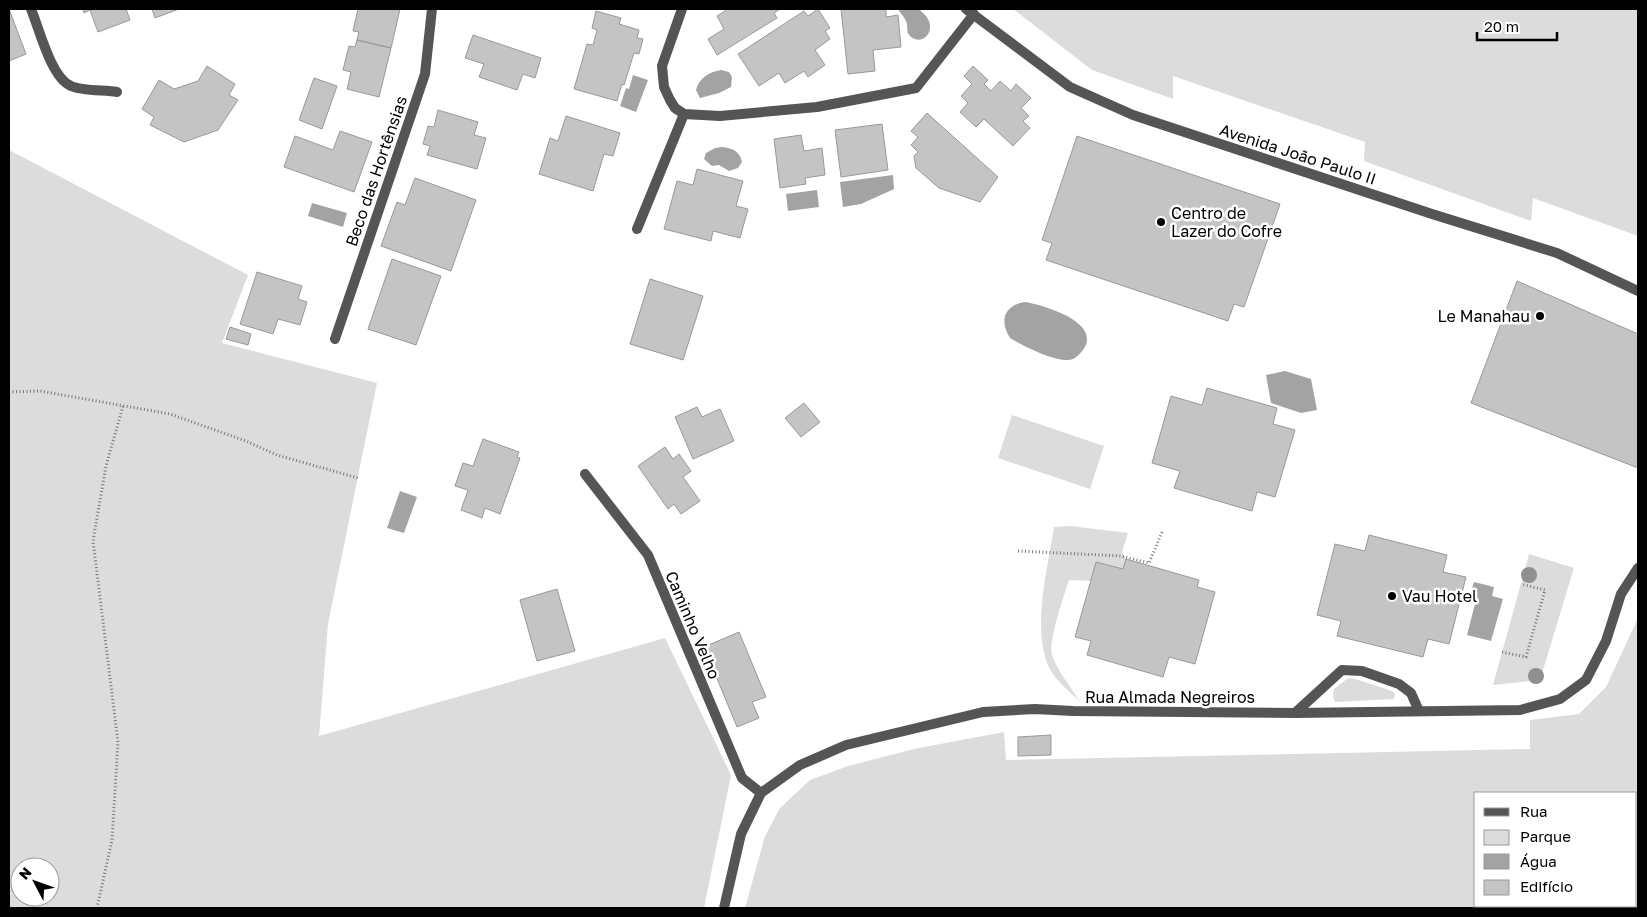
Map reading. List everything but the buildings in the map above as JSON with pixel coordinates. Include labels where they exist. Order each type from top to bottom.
[{"type":"street","points":[[31,9],[52,62],[63,80],[72,87],[117,92]]},
{"type":"street","name":"Beco das Hortênsias","points":[[335,339],[425,74],[432,9]]},
{"type":"street","points":[[682,9],[662,66],[664,87],[675,108],[684,114],[720,116],[816,107],[916,88],[970,12]]},
{"type":"street","name":"Avenida João Paulo II","points":[[970,12],[1070,87],[1133,115],[1432,214],[1557,253],[1638,291]]},
{"type":"street","points":[[637,228],[684,114]]},
{"type":"street","name":"Caminho Velho","points":[[584,474],[648,555],[742,778],[761,793]]},
{"type":"street","name":"Rua Almada Negreiros","points":[[724,908],[741,834],[761,793],[800,766],[846,745],[983,712],[1034,709],[1296,713],[1520,710],[1560,699],[1586,680],[1606,641],[1621,594],[1638,568]]},
{"type":"street","points":[[1296,713],[1342,670],[1362,671],[1399,684],[1411,693],[1419,711]]},
{"type":"path","points":[[9,392],[40,391],[170,414],[246,440],[277,455],[358,478]]},
{"type":"path","points":[[97,908],[112,840],[118,742],[93,541],[106,466],[123,406]]},
{"type":"path","points":[[1018,551],[1121,556],[1149,563],[1163,530]]},
{"type":"path","points":[[1502,652],[1526,657],[1545,590],[1521,584]]},
{"type":"green space","points":[[1013,9],[1638,9],[1638,236],[1533,198],[1531,221],[1364,161],[1365,142],[1173,76],[1173,99],[1092,70]]},
{"type":"green space","points":[[9,150],[248,275],[222,343],[377,383],[328,624],[319,736],[665,638],[731,775],[704,908],[9,908]]},
{"type":"green space","points":[[1012,415],[1104,446],[1090,489],[998,458]]},
{"type":"green space","points":[[1071,526],[1128,533],[1122,552],[1126,559],[1123,569],[1096,562],[1091,581],[1069,580],[1057,618],[1052,640],[1052,655],[1080,702],[1060,683],[1051,671],[1045,656],[1041,620],[1042,600],[1054,527]]},
{"type":"green space","points":[[1529,554],[1574,568],[1540,680],[1493,685]]},
{"type":"green space","points":[[1638,618],[1638,908],[745,908],[765,836],[780,808],[810,780],[848,766],[914,749],[1004,732],[1006,760],[1530,749],[1530,720],[1579,714],[1606,687]]},
{"type":"green space","points":[[1352,678],[1392,691],[1395,694],[1394,699],[1335,702],[1333,698],[1334,689],[1347,679]]},
{"type":"water","points":[[900,9],[919,9],[924,14],[930,26],[926,37],[918,40],[910,36],[906,21],[899,11]]},
{"type":"water","points":[[721,70],[729,72],[732,77],[731,87],[719,93],[700,98],[696,90],[699,82],[712,72]]},
{"type":"water","points":[[633,75],[648,80],[636,112],[620,106],[626,88],[629,89]]},
{"type":"water","points":[[715,148],[732,149],[739,155],[742,162],[738,168],[729,171],[719,165],[712,166],[704,159],[706,153]]},
{"type":"water","points":[[893,175],[894,189],[861,204],[843,207],[840,182]]},
{"type":"water","points":[[817,190],[819,207],[788,211],[786,194]]},
{"type":"water","points":[[312,203],[347,213],[343,227],[308,216]]},
{"type":"water","points":[[1025,302],[1057,311],[1078,323],[1085,331],[1087,340],[1080,354],[1070,360],[1062,360],[1046,356],[1010,338],[1004,320],[1008,310],[1012,306]]},
{"type":"water","points":[[1285,371],[1311,379],[1317,410],[1301,413],[1271,403],[1266,375]]},
{"type":"water","points":[[400,491],[417,497],[404,533],[387,528]]},
{"type":"water","points":[[1474,582],[1494,587],[1492,596],[1503,599],[1491,641],[1467,635],[1475,604],[1468,601]]},
{"type":"place","name":"Centro de Lazer do Cofre","points":[[1161,222]]},
{"type":"place","name":"Le Manahau","points":[[1540,316]]},
{"type":"place","name":"Vau Hotel","points":[[1392,596]]}]
